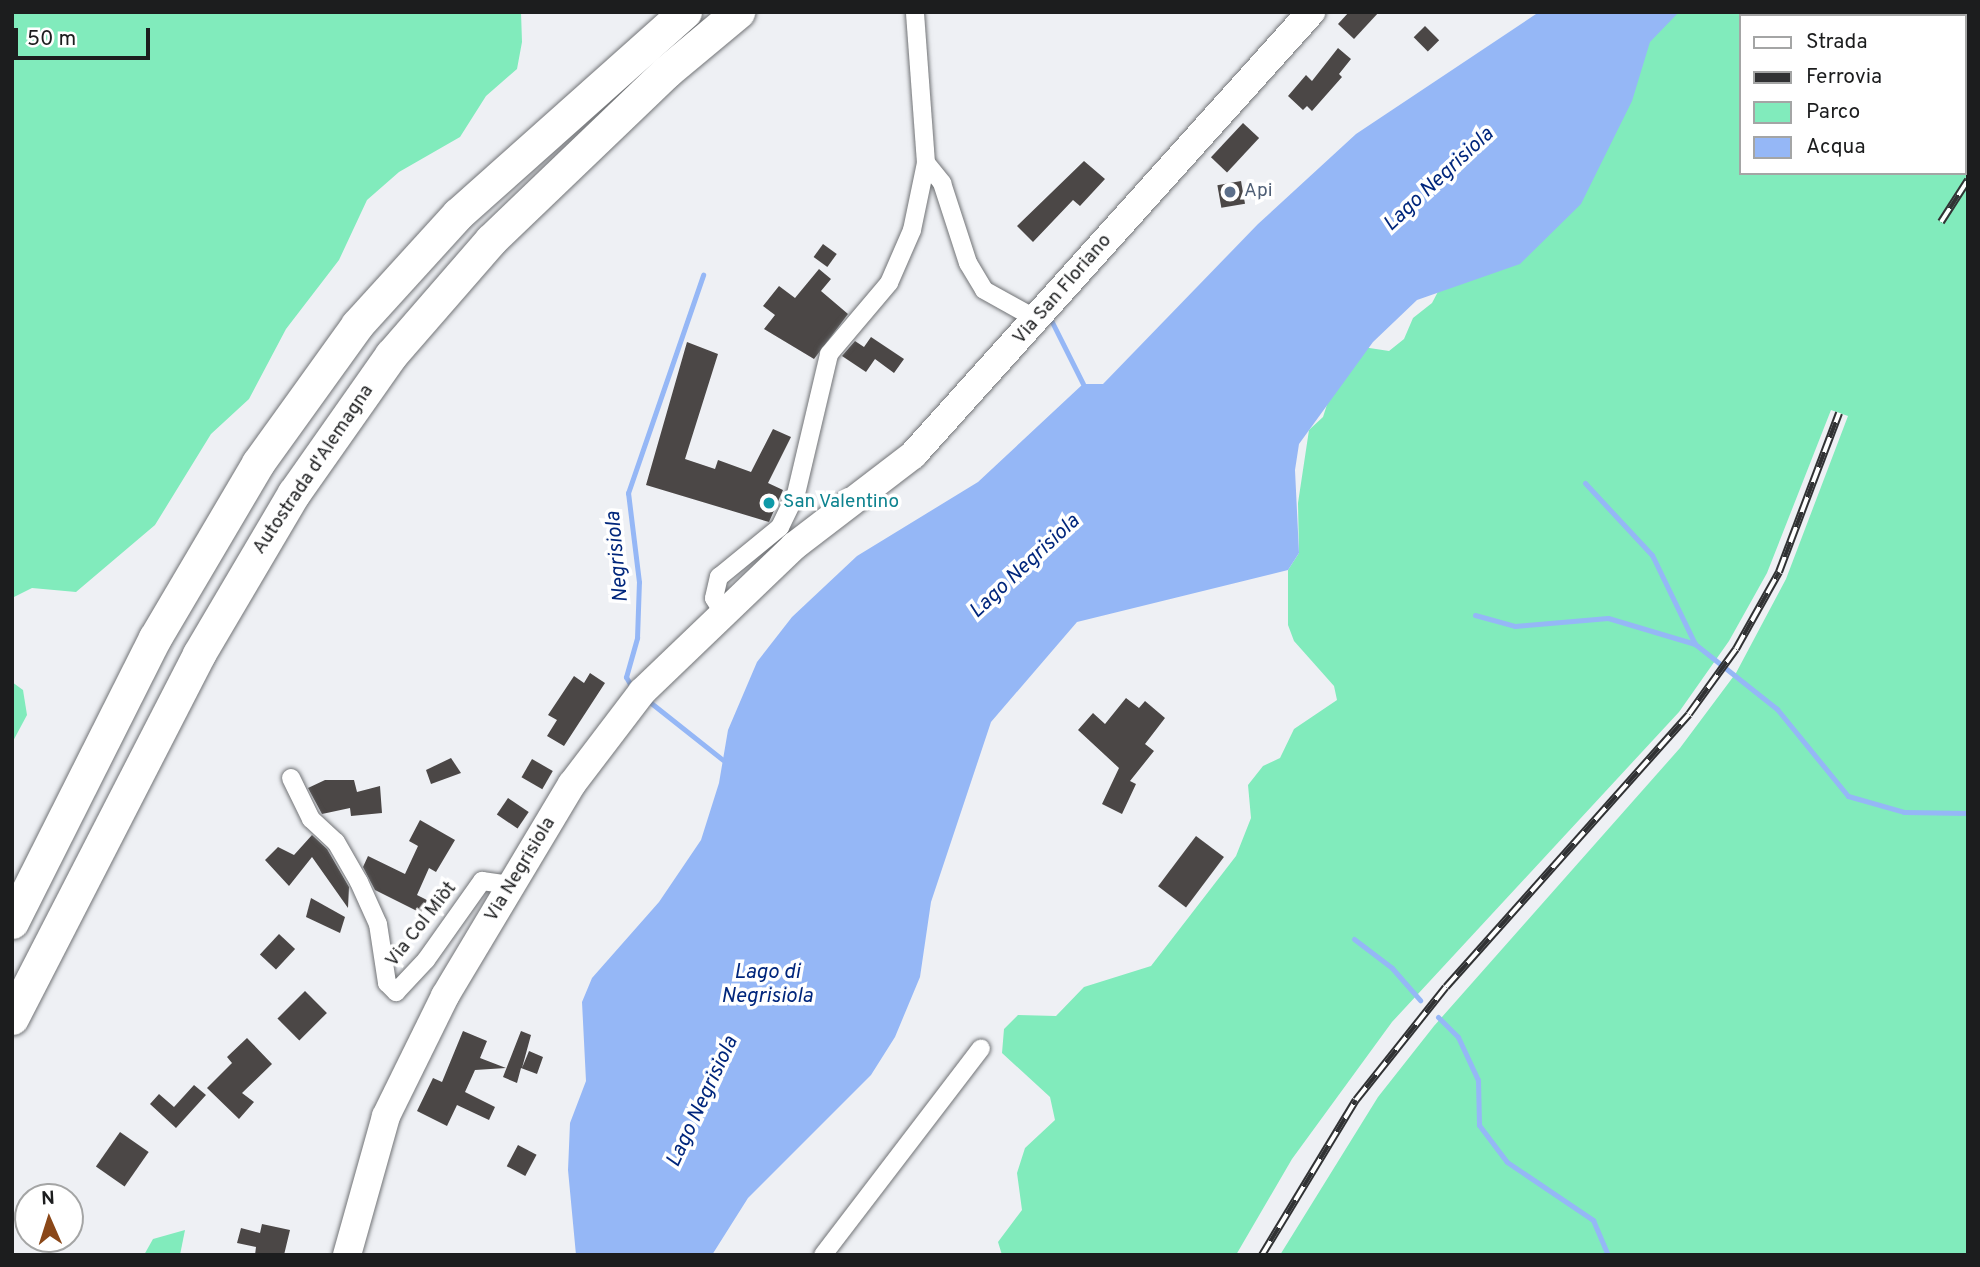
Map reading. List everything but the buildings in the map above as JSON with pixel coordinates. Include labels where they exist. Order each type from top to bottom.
[{"type":"highway","points":[[12,922],[155,638],[258,463],[357,326],[458,214],[685,12]]},
{"type":"highway","name":"Autostrada d'Alemagna","points":[[12,1018],[199,654],[294,493],[391,355],[491,240],[666,72],[738,12]]},
{"type":"main road","name":"Via San Floriano","points":[[794,546],[913,455],[1311,12]]},
{"type":"main road","name":"Via Negrisiola","points":[[346,1255],[386,1116],[445,996],[572,784],[640,694],[722,611],[794,546]]},
{"type":"street","points":[[722,611],[714,598],[719,577],[780,527],[796,494],[830,354],[889,284],[912,230],[926,163],[915,12]]},
{"type":"street","points":[[926,163],[942,183],[968,263],[984,290],[1036,319]]},
{"type":"street","name":"Via Col Miòt","points":[[291,778],[311,819],[336,842],[359,881],[378,924],[387,983],[396,992],[482,881],[495,878],[512,885]]},
{"type":"street","points":[[823,1255],[981,1048]]},
{"type":"green space","points":[[12,12],[521,12],[522,42],[517,69],[486,96],[460,137],[399,172],[367,200],[339,260],[286,329],[249,399],[211,434],[155,525],[76,592],[32,588],[12,598]]},
{"type":"green space","points":[[1674,12],[1968,12],[1968,1255],[1280,1255],[1378,1097],[1434,1026],[1680,748],[1736,673],[1786,579],[1848,416],[1831,410],[1767,573],[1729,641],[1679,712],[1392,1022],[1292,1159],[1236,1255],[1002,1255],[998,1242],[1022,1210],[1017,1173],[1025,1148],[1055,1120],[1050,1097],[1002,1053],[1004,1029],[1018,1015],[1056,1016],[1084,987],[1151,966],[1236,856],[1251,818],[1248,785],[1263,766],[1280,758],[1294,729],[1337,700],[1334,686],[1294,641],[1288,625],[1288,570],[1299,553],[1298,503],[1309,430],[1323,417],[1332,389],[1363,347],[1389,351],[1404,339],[1413,318],[1432,303],[1442,284]]},
{"type":"green space","points":[[12,682],[23,690],[27,715],[12,743]]},
{"type":"green space","points":[[185,1230],[180,1255],[144,1255],[153,1239]]},
{"type":"water","name":"Lago di Negrisiola","points":[[1539,12],[1679,12],[1650,42],[1632,101],[1581,204],[1520,264],[1417,300],[1373,342],[1299,444],[1295,470],[1299,553],[1288,570],[1077,622],[991,722],[931,902],[920,977],[895,1037],[871,1075],[748,1198],[712,1255],[576,1255],[568,1170],[570,1123],[586,1081],[582,1002],[592,978],[659,902],[701,840],[719,783],[728,730],[757,662],[792,617],[857,556],[978,482],[1083,384],[1103,384],[1258,224],[1356,134]]},
{"type":"waterway","name":"Negrisiola","points":[[633,689],[626,677],[637,638],[639,582],[628,493],[703,275]]},
{"type":"waterway","points":[[1052,322],[1083,384]]},
{"type":"waterway","points":[[1585,483],[1652,555],[1695,644],[1777,709],[1848,796],[1904,812],[1968,813]]},
{"type":"waterway","points":[[1475,615],[1515,626],[1608,618],[1695,644]]},
{"type":"waterway","name":"Negrisiola","points":[[646,699],[723,760]]},
{"type":"waterway","points":[[1354,939],[1392,968],[1420,1000]]},
{"type":"waterway","points":[[1438,1017],[1458,1037],[1478,1080],[1479,1125],[1507,1162],[1593,1220],[1608,1255]]},
{"type":"railway","points":[[1941,222],[1968,180]]},
{"type":"railway","points":[[1262,1255],[1356,1100],[1446,987],[1689,714],[1736,649],[1779,572],[1839,413]]},
{"type":"place","name":"Api","points":[[1230,192]]},
{"type":"place","name":"San Valentino","points":[[769,503]]},
{"type":"water label","name":"Lago Negrisiola","points":[[1439,180]]},
{"type":"water label","name":"Lago Negrisiola","points":[[1025,567]]},
{"type":"water label","name":"Lago Negrisiola","points":[[703,1102]]}]
